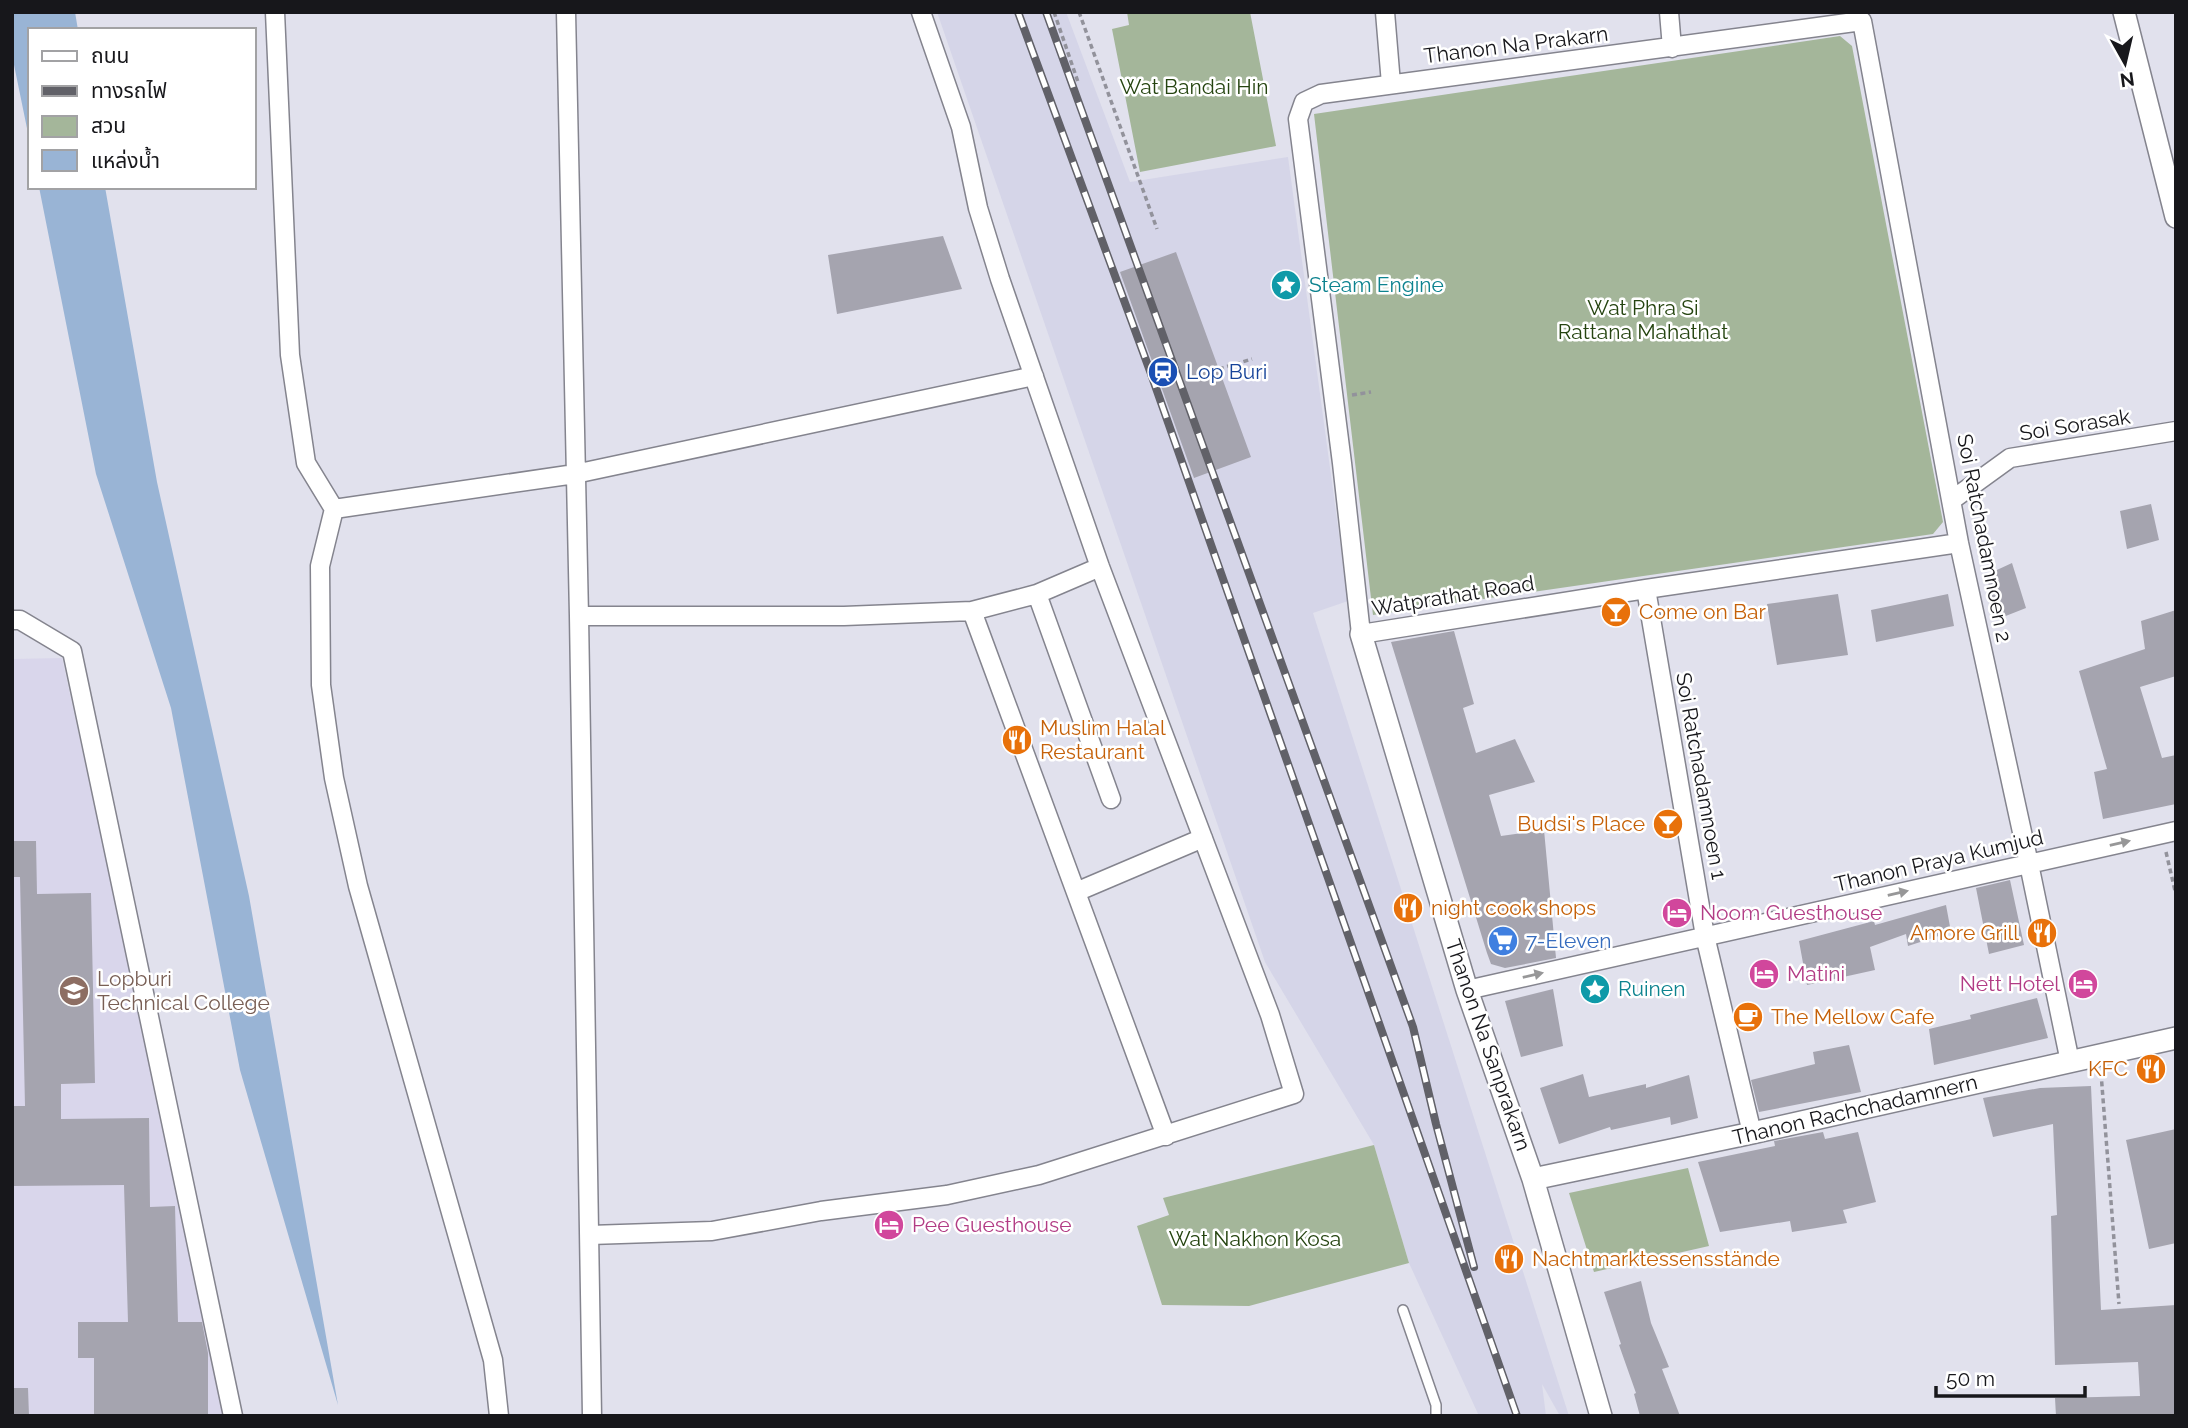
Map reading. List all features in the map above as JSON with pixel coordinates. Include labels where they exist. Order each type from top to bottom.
[{"type":"street","points":[[275,12],[290,355],[306,463],[334,509],[320,566],[321,685],[334,778],[358,886],[493,1360],[499,1416]]},
{"type":"street","points":[[566,12],[592,1416]]},
{"type":"street","points":[[590,1235],[712,1231],[821,1211],[947,1195],[1039,1175],[1294,1094],[1270,1015],[1100,567],[1034,376],[978,208],[961,127],[921,12]]},
{"type":"street","points":[[1385,12],[1391,84]]},
{"type":"street","points":[[1669,12],[1672,48]]},
{"type":"street","points":[[2124,12],[2176,217]]},
{"type":"street","name":"Thanon Na Prakarn","points":[[1304,102],[1321,94],[1862,21]]},
{"type":"street","name":"Soi Ratchadamnoen 2","points":[[1862,21],[1959,542],[2070,1062]]},
{"type":"street","name":"Watprathat Road","points":[[1304,102],[1298,119],[1361,634],[1959,542]]},
{"type":"street","points":[[334,509],[575,474],[1034,376]]},
{"type":"street","name":"Soi Sorasak","points":[[1952,500],[2010,458],[2176,431]]},
{"type":"street","points":[[579,616],[844,616],[972,611],[1037,594],[1100,567]]},
{"type":"street","name":"Soi Ratchadamnoen 1","points":[[1646,589],[1705,936],[1752,1133]]},
{"type":"street","points":[[1037,594],[1111,799]]},
{"type":"street","points":[[972,611],[1166,1136]]},
{"type":"street","points":[[12,620],[20,620],[72,651],[233,1416]]},
{"type":"street","name":"Thanon Na Sanprakarn","points":[[1361,634],[1466,990],[1533,1179],[1601,1416]]},
{"type":"street","name":"Thanon Praya Kumjud","points":[[1466,990],[2169,832]]},
{"type":"street","points":[[1076,892],[1203,838]]},
{"type":"street","name":"Thanon Rachchadamnern","points":[[1533,1179],[2176,1038]]},
{"type":"lane","points":[[1404,1310],[1436,1405],[1436,1416]]},
{"type":"path","points":[[1054,12],[1078,82]]},
{"type":"path","points":[[1079,12],[1157,229]]},
{"type":"path","points":[[1219,369],[1252,359]]},
{"type":"path","points":[[2169,832],[2176,895]]},
{"type":"path","points":[[2100,1055],[2119,1304]]},
{"type":"shaded area","points":[[937,12],[1066,12],[1130,182],[1288,157],[1348,601],[1313,613],[1569,1416],[1560,1416],[1542,1384],[1546,1416],[1479,1416],[1409,1263],[1374,1145],[1265,962]]},
{"type":"shaded area","name":"Lopburi Technical College","points":[[62,658],[227,1416],[12,1416],[12,659]]},
{"type":"green space","name":"Wat Bandai Hin","points":[[1127,12],[1250,12],[1276,146],[1140,172],[1112,29],[1129,25]]},
{"type":"green space","name":"Wat Phra Si Rattana Mahathat","points":[[1840,36],[1852,46],[1943,522],[1933,534],[1373,615],[1314,114]]},
{"type":"green space","name":"Wat Nakhon Kosa","points":[[1374,1145],[1409,1263],[1249,1306],[1162,1305],[1137,1226],[1169,1215],[1163,1198]]},
{"type":"green space","points":[[1688,1168],[1709,1246],[1594,1272],[1569,1193]]},
{"type":"water","points":[[12,12],[75,12],[78,28],[28,28],[28,133],[12,55]]},
{"type":"water","points":[[39,189],[105,189],[157,482],[249,896],[338,1405],[240,1070],[171,708],[96,474]]},
{"type":"building","points":[[943,236],[962,289],[837,314],[828,255]]},
{"type":"building","points":[[1176,252],[1251,457],[1194,478],[1120,272]]},
{"type":"building","points":[[2151,504],[2159,540],[2127,549],[2120,511]]},
{"type":"building","points":[[2012,563],[2026,608],[1998,619],[1986,575]]},
{"type":"building","points":[[1838,594],[1848,655],[1777,665],[1767,604]]},
{"type":"building","points":[[1948,594],[1954,626],[1876,642],[1871,610]]},
{"type":"building","points":[[2176,610],[2176,676],[2140,687],[2162,758],[2176,755],[2176,804],[2103,819],[2094,772],[2107,769],[2079,671],[2145,649],[2141,621]]},
{"type":"building","points":[[1454,631],[1474,704],[1463,708],[1476,753],[1515,739],[1535,782],[1489,795],[1501,836],[1544,830],[1556,958],[1505,968],[1491,964],[1487,953],[1391,642]]},
{"type":"building","points":[[12,841],[36,841],[37,894],[91,893],[95,1083],[61,1084],[61,1119],[149,1118],[150,1207],[175,1206],[178,1322],[202,1322],[208,1353],[208,1416],[94,1416],[94,1358],[78,1358],[78,1322],[128,1322],[124,1185],[12,1186],[12,1106],[25,1106],[20,877],[12,877]]},
{"type":"building","points":[[2010,880],[2024,945],[1989,954],[1976,888]]},
{"type":"building","points":[[1946,905],[1951,932],[1908,946],[1906,934],[1870,947],[1875,970],[1807,985],[1799,941],[1874,921],[1875,925]]},
{"type":"building","points":[[1553,989],[1563,1046],[1521,1057],[1505,1001]]},
{"type":"building","points":[[2037,998],[2048,1038],[1934,1065],[1929,1029],[1971,1019],[1970,1015]]},
{"type":"building","points":[[1849,1045],[1861,1092],[1759,1112],[1751,1080],[1815,1064],[1813,1052]]},
{"type":"building","points":[[1583,1074],[1589,1097],[1646,1084],[1646,1088],[1689,1075],[1698,1118],[1671,1125],[1670,1117],[1611,1130],[1610,1127],[1559,1144],[1540,1088]]},
{"type":"building","points":[[2091,1086],[2101,1310],[2176,1305],[2176,1416],[2056,1416],[2055,1398],[2140,1396],[2138,1362],[2055,1365],[2051,1216],[2057,1215],[2053,1124],[1993,1137],[1983,1098],[2040,1088]]},
{"type":"building","points":[[2176,1129],[2176,1243],[2149,1249],[2126,1140]]},
{"type":"building","points":[[1823,1132],[1825,1139],[1858,1132],[1876,1202],[1843,1210],[1847,1223],[1792,1232],[1790,1221],[1720,1232],[1698,1162],[1775,1146],[1774,1141]]},
{"type":"building","points":[[1641,1281],[1651,1323],[1669,1367],[1662,1369],[1680,1416],[1640,1416],[1634,1394],[1636,1393],[1619,1345],[1621,1344],[1604,1292]]},
{"type":"building","points":[[12,1388],[28,1388],[29,1416],[12,1416]]},
{"type":"railway","points":[[1018,12],[1150,371],[1517,1416]]},
{"type":"railway","points":[[1046,12],[1413,1027],[1474,1267]]},
{"type":"place","name":"Steam Engine","points":[[1286,285]]},
{"type":"place","name":"Lop Buri","points":[[1163,372]]},
{"type":"place","name":"Come on Bar","points":[[1616,612]]},
{"type":"place","name":"Muslim Halal Restaurant","points":[[1017,740]]},
{"type":"place","name":"Budsi's Place","points":[[1668,824]]},
{"type":"place","name":"night cook shops","points":[[1408,908]]},
{"type":"place","name":"Noom Guesthouse","points":[[1677,913]]},
{"type":"place","name":"Amore Grill","points":[[2042,933]]},
{"type":"place","name":"7-Eleven","points":[[1503,941]]},
{"type":"place","name":"Matini","points":[[1764,974]]},
{"type":"place","name":"Nett Hotel","points":[[2083,984]]},
{"type":"place","name":"Ruinen","points":[[1595,989]]},
{"type":"place","name":"Lopburi Technical College","points":[[74,991]]},
{"type":"place","name":"The Mellow Cafe","points":[[1748,1017]]},
{"type":"place","name":"KFC","points":[[2151,1069]]},
{"type":"place","name":"Pee Guesthouse","points":[[889,1225]]},
{"type":"place","name":"Nachtmarktessensstände","points":[[1509,1259]]}]
